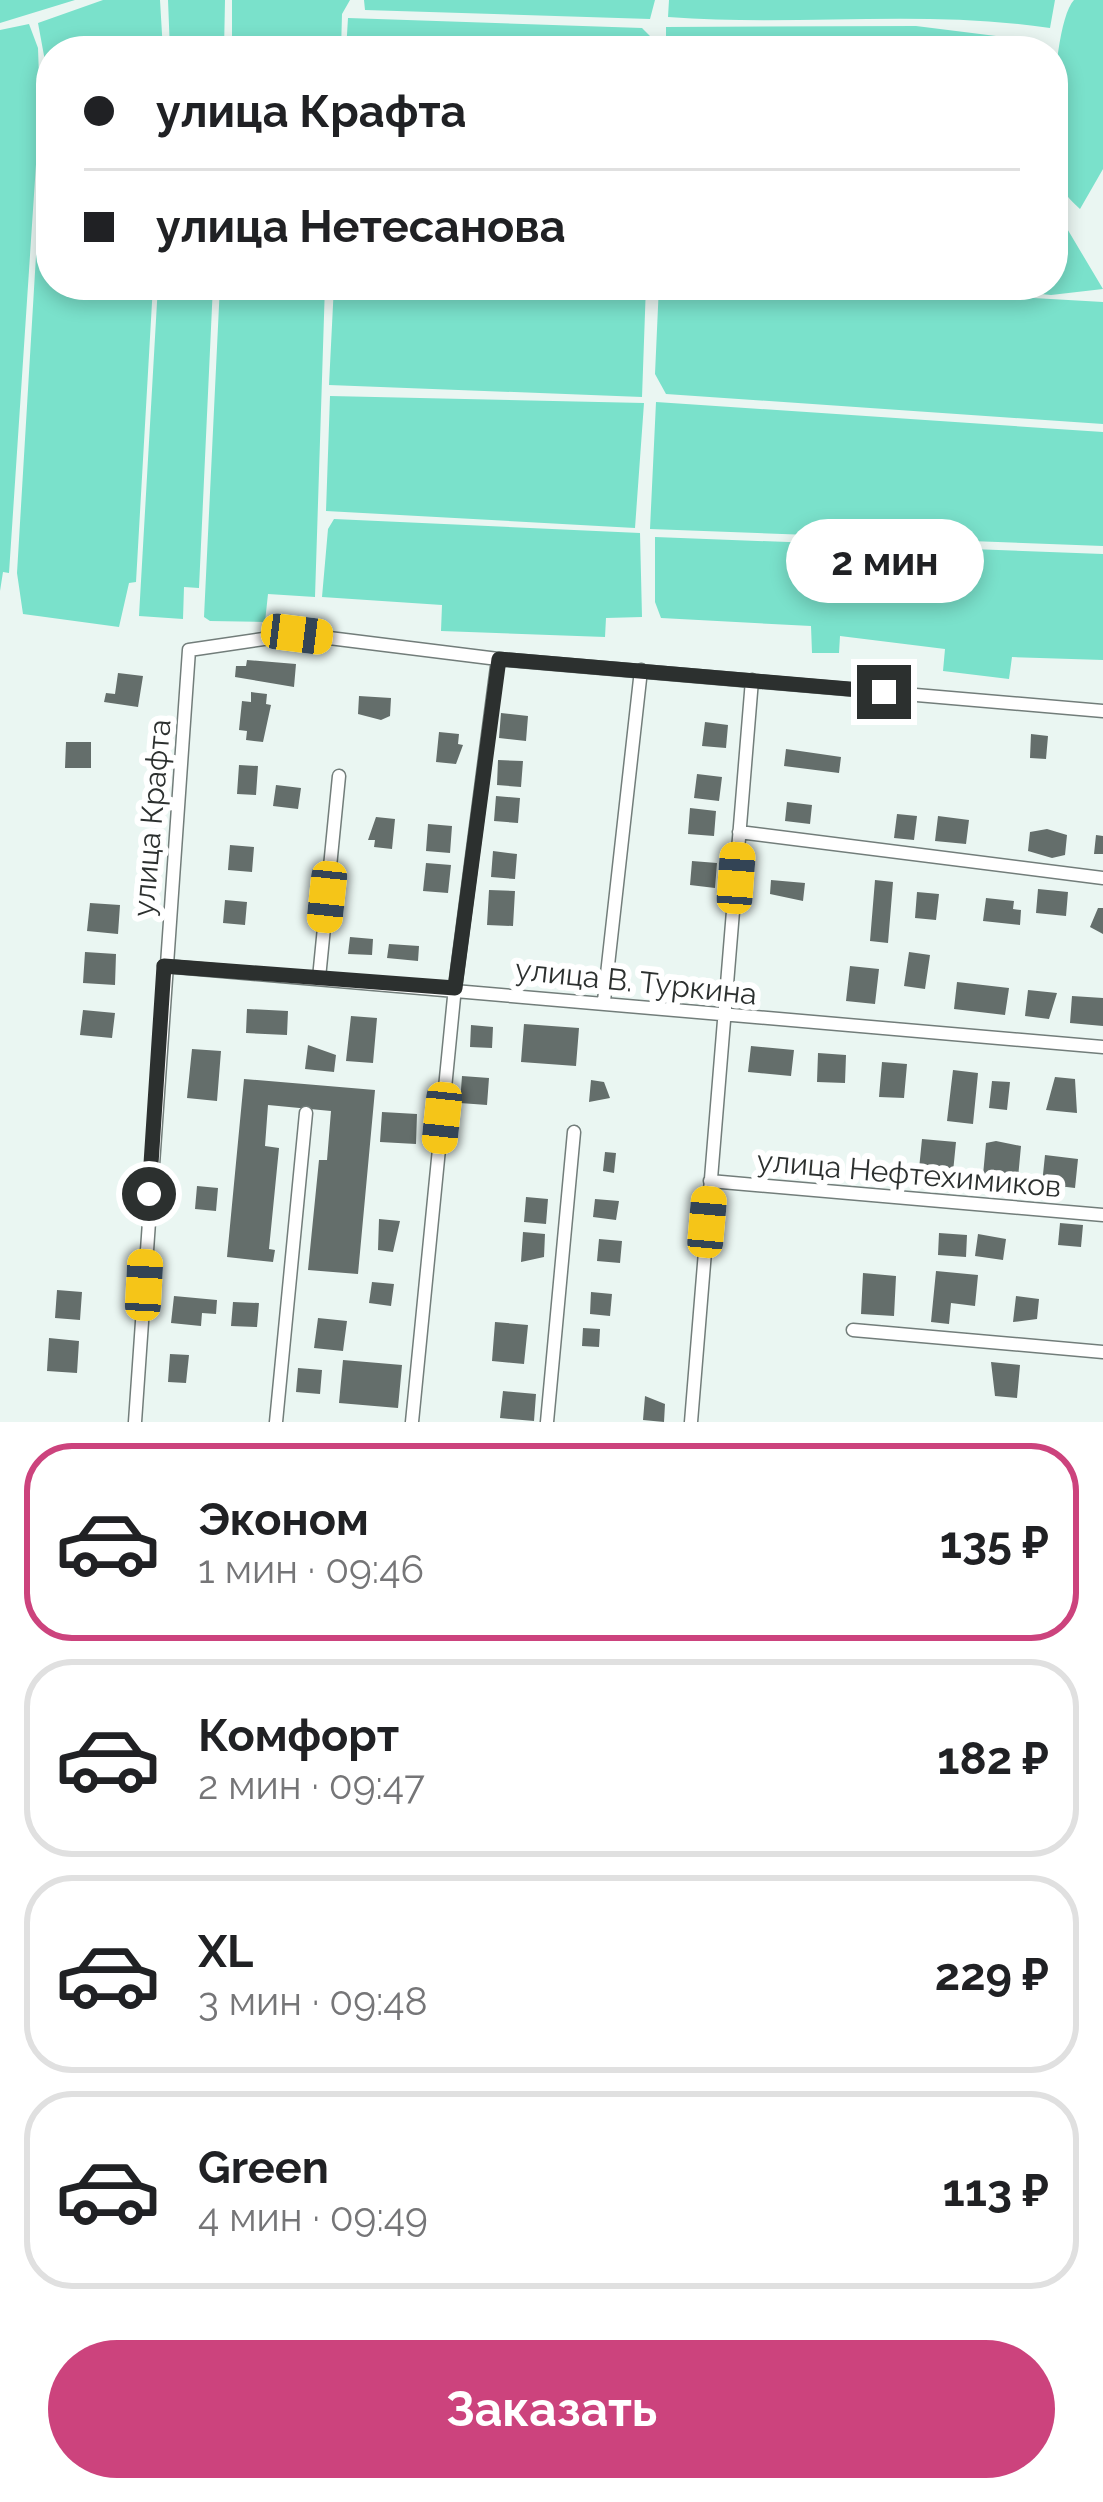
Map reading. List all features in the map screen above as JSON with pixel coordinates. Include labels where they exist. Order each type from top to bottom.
[{"type":"street","name":"улица Крафта","points":[[135,1422],[189,650],[297,634],[499,659]]},
{"type":"street","points":[[412,1422],[455,988],[499,659],[1103,711]]},
{"type":"street","points":[[604,1000],[641,670]]},
{"type":"street","points":[[691,1422],[752,680]]},
{"type":"street","points":[[320,978],[339,776]]},
{"type":"street","points":[[739,832],[1103,878]]},
{"type":"street","name":"улица В. Туркина","points":[[164,966],[604,1000],[724,1017],[1103,1047]]},
{"type":"street","points":[[276,1422],[306,1113]]},
{"type":"street","points":[[547,1422],[574,1132]]},
{"type":"street","name":"улица Нефтехимиков","points":[[710,1181],[1103,1215]]},
{"type":"street","points":[[853,1330],[1103,1352]]},
{"type":"green space","points":[[0,0],[75,0],[0,23]]},
{"type":"green space","points":[[103,0],[160,0],[162,36],[40,36],[38,23]]},
{"type":"green space","points":[[168,0],[225,0],[224,36],[169,36]]},
{"type":"green space","points":[[232,0],[350,0],[342,14],[341,36],[232,36]]},
{"type":"green space","points":[[364,0],[655,0],[650,19],[365,10]]},
{"type":"green space","points":[[669,0],[1055,0],[1050,28],[955,20],[668,17]]},
{"type":"green space","points":[[1074,0],[1103,0],[1103,169],[1080,209],[1068,196],[1068,36],[1061,36]]},
{"type":"green space","points":[[348,18],[642,28],[650,36],[347,36]]},
{"type":"green space","points":[[29,24],[36,43],[36,165],[9,573],[3,572],[0,591],[0,30]]},
{"type":"green space","points":[[916,26],[995,36],[666,36],[666,27]]},
{"type":"green space","points":[[1068,230],[1103,289],[1068,293]]},
{"type":"green space","points":[[36,256],[36,300],[152,300],[136,582],[129,583],[119,627],[23,614],[17,573]]},
{"type":"green space","points":[[157,300],[212,300],[199,588],[184,587],[183,619],[139,616]]},
{"type":"green space","points":[[219,300],[325,300],[315,597],[268,594],[265,622],[204,617]]},
{"type":"green space","points":[[333,300],[645,300],[642,397],[329,385]]},
{"type":"green space","points":[[658,300],[1103,302],[1103,424],[666,394],[655,374]]},
{"type":"green space","points":[[330,396],[644,403],[635,528],[326,511]]},
{"type":"green space","points":[[656,402],[1103,432],[1103,546],[650,529]]},
{"type":"green space","points":[[334,519],[640,533],[642,617],[606,618],[605,637],[441,631],[442,605],[322,597],[328,529]]},
{"type":"green space","points":[[655,537],[1103,554],[1103,660],[1012,657],[1009,679],[943,671],[945,649],[840,636],[839,653],[812,653],[811,626],[661,618],[655,602]]},
{"type":"building","points":[[247,660],[296,664],[294,687],[235,677],[236,666],[246,666]]},
{"type":"building","points":[[118,673],[143,676],[138,707],[104,702],[106,693],[115,694]]},
{"type":"building","points":[[251,692],[267,694],[266,704],[271,705],[263,742],[246,740],[247,731],[239,730],[242,701],[251,702]]},
{"type":"building","points":[[359,696],[391,698],[390,716],[381,720],[358,714]]},
{"type":"building","points":[[501,713],[528,716],[526,741],[499,738]]},
{"type":"building","points":[[705,722],[728,725],[726,748],[702,746]]},
{"type":"building","points":[[439,732],[459,734],[458,744],[463,745],[456,764],[436,762]]},
{"type":"building","points":[[1031,734],[1048,736],[1046,759],[1030,758]]},
{"type":"building","points":[[66,742],[91,742],[91,768],[65,768]]},
{"type":"building","points":[[786,749],[841,757],[839,773],[784,766]]},
{"type":"building","points":[[498,760],[523,761],[521,787],[497,785]]},
{"type":"building","points":[[239,765],[258,766],[256,795],[237,794]]},
{"type":"building","points":[[697,774],[722,777],[719,801],[694,798]]},
{"type":"building","points":[[276,785],[301,788],[298,809],[273,806]]},
{"type":"building","points":[[496,796],[520,798],[518,823],[494,821]]},
{"type":"building","points":[[787,802],[812,805],[810,824],[785,821]]},
{"type":"building","points":[[690,808],[716,811],[714,836],[688,834]]},
{"type":"building","points":[[897,814],[917,816],[914,840],[894,838]]},
{"type":"building","points":[[938,816],[969,820],[966,844],[935,841]]},
{"type":"building","points":[[376,817],[395,819],[392,849],[374,847],[375,840],[368,840]]},
{"type":"building","points":[[428,824],[452,826],[450,853],[426,851]]},
{"type":"building","points":[[1047,829],[1067,835],[1065,855],[1052,858],[1028,851],[1030,832]]},
{"type":"building","points":[[1096,835],[1103,836],[1103,854],[1094,854]]},
{"type":"building","points":[[230,845],[254,847],[252,872],[228,870]]},
{"type":"building","points":[[493,851],[517,854],[515,879],[491,877]]},
{"type":"building","points":[[692,861],[717,863],[715,888],[690,885]]},
{"type":"building","points":[[426,863],[451,865],[448,893],[423,891]]},
{"type":"building","points":[[771,880],[805,883],[803,901],[770,894]]},
{"type":"building","points":[[875,880],[893,882],[888,943],[870,941]]},
{"type":"building","points":[[1038,889],[1068,892],[1066,916],[1036,913]]},
{"type":"building","points":[[489,890],[515,891],[513,926],[487,925]]},
{"type":"building","points":[[917,892],[939,894],[936,920],[915,918]]},
{"type":"building","points":[[986,898],[1014,901],[1013,909],[1021,910],[1020,925],[983,921]]},
{"type":"building","points":[[225,900],[247,902],[245,925],[223,923]]},
{"type":"building","points":[[90,903],[120,905],[118,934],[87,931]]},
{"type":"building","points":[[1098,908],[1103,908],[1103,934],[1090,927]]},
{"type":"building","points":[[350,937],[373,939],[372,955],[348,954]]},
{"type":"building","points":[[389,944],[419,946],[418,961],[387,958]]},
{"type":"building","points":[[85,952],[116,954],[115,985],[83,983]]},
{"type":"building","points":[[909,952],[930,955],[925,989],[904,986]]},
{"type":"building","points":[[850,966],[879,969],[875,1004],[846,1001]]},
{"type":"building","points":[[957,982],[1009,988],[1005,1015],[954,1009]]},
{"type":"building","points":[[1028,990],[1057,993],[1049,1019],[1025,1016]]},
{"type":"building","points":[[1072,996],[1103,998],[1103,1026],[1070,1023]]},
{"type":"building","points":[[247,1009],[288,1011],[287,1035],[246,1033]]},
{"type":"building","points":[[83,1010],[115,1013],[112,1038],[80,1035]]},
{"type":"building","points":[[351,1016],[377,1018],[373,1063],[346,1061]]},
{"type":"building","points":[[524,1024],[579,1028],[576,1066],[521,1062]]},
{"type":"building","points":[[471,1025],[493,1027],[492,1048],[470,1047]]},
{"type":"building","points":[[308,1045],[336,1055],[334,1072],[305,1069]]},
{"type":"building","points":[[751,1046],[794,1050],[791,1076],[748,1072]]},
{"type":"building","points":[[192,1049],[221,1051],[217,1101],[187,1098]]},
{"type":"building","points":[[818,1053],[846,1055],[845,1083],[817,1082]]},
{"type":"building","points":[[882,1062],[907,1064],[904,1098],[879,1097]]},
{"type":"building","points":[[953,1070],[978,1073],[973,1124],[947,1121]]},
{"type":"building","points":[[462,1076],[489,1078],[487,1105],[460,1103]]},
{"type":"building","points":[[1055,1077],[1075,1079],[1077,1113],[1046,1110]]},
{"type":"building","points":[[244,1079],[375,1090],[358,1274],[308,1270],[319,1160],[327,1160],[331,1111],[268,1105],[265,1146],[279,1148],[269,1249],[275,1250],[273,1262],[227,1257]]},
{"type":"building","points":[[591,1080],[604,1082],[610,1098],[589,1102]]},
{"type":"building","points":[[992,1081],[1010,1082],[1007,1110],[989,1108]]},
{"type":"building","points":[[382,1112],[417,1114],[416,1144],[380,1142]]},
{"type":"building","points":[[922,1139],[956,1142],[953,1172],[919,1169]]},
{"type":"building","points":[[986,1143],[1021,1146],[1018,1178],[1010,1177],[1009,1190],[993,1188],[994,1176],[983,1175]]},
{"type":"building","points":[[605,1152],[616,1153],[614,1173],[603,1171]]},
{"type":"building","points":[[1045,1155],[1078,1159],[1075,1188],[1042,1184]]},
{"type":"building","points":[[197,1186],[218,1188],[216,1211],[195,1209]]},
{"type":"building","points":[[526,1197],[548,1199],[546,1224],[524,1222]]},
{"type":"building","points":[[595,1199],[619,1201],[616,1220],[593,1217]]},
{"type":"building","points":[[379,1219],[400,1221],[393,1252],[378,1250]]},
{"type":"building","points":[[1060,1223],[1083,1225],[1081,1247],[1058,1245]]},
{"type":"building","points":[[523,1232],[545,1234],[544,1257],[521,1262]]},
{"type":"building","points":[[939,1233],[967,1235],[966,1257],[938,1255]]},
{"type":"building","points":[[978,1234],[1006,1239],[1003,1260],[975,1256]]},
{"type":"building","points":[[599,1239],[622,1241],[620,1263],[597,1261]]},
{"type":"building","points":[[936,1271],[978,1275],[975,1306],[951,1303],[949,1324],[931,1322]]},
{"type":"building","points":[[863,1273],[896,1276],[894,1316],[861,1314]]},
{"type":"building","points":[[372,1282],[394,1284],[391,1306],[369,1303]]},
{"type":"building","points":[[57,1290],[82,1292],[80,1320],[55,1318]]},
{"type":"building","points":[[591,1292],[612,1294],[610,1316],[590,1314]]},
{"type":"building","points":[[174,1296],[217,1300],[216,1314],[202,1313],[201,1326],[171,1323]]},
{"type":"building","points":[[1016,1296],[1039,1299],[1037,1319],[1013,1322]]},
{"type":"building","points":[[233,1302],[259,1303],[257,1327],[231,1326]]},
{"type":"building","points":[[318,1318],[347,1321],[343,1351],[314,1348]]},
{"type":"building","points":[[495,1322],[528,1325],[524,1364],[492,1361]]},
{"type":"building","points":[[583,1328],[600,1329],[599,1347],[582,1346]]},
{"type":"building","points":[[49,1338],[79,1341],[77,1373],[47,1371]]},
{"type":"building","points":[[170,1354],[189,1355],[186,1383],[168,1382]]},
{"type":"building","points":[[343,1360],[402,1365],[398,1408],[339,1403]]},
{"type":"building","points":[[991,1362],[1020,1365],[1017,1398],[995,1396]]},
{"type":"building","points":[[298,1368],[322,1370],[320,1394],[296,1392]]},
{"type":"building","points":[[503,1391],[536,1394],[534,1421],[500,1418]]},
{"type":"building","points":[[645,1396],[665,1404],[664,1422],[643,1420]]},
{"type":"route","points":[[149,1194],[164,966],[455,988],[499,659],[884,692]]}]
